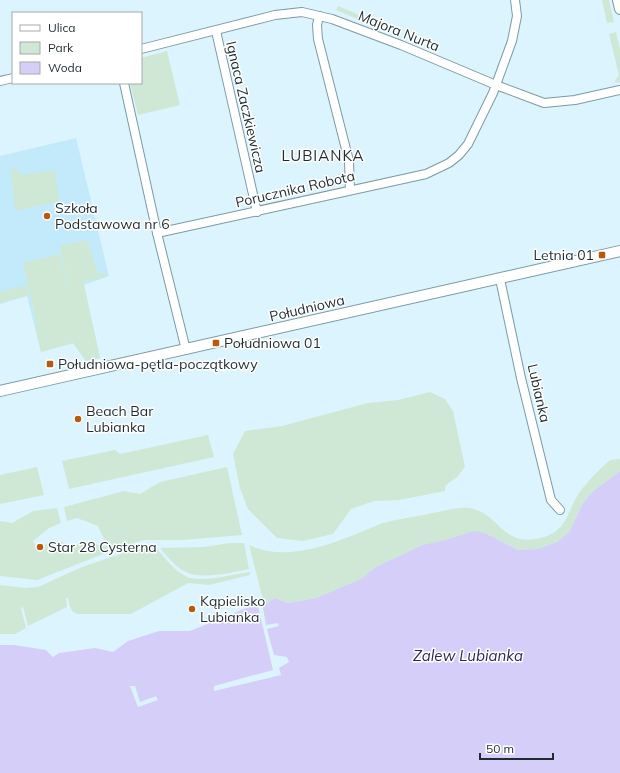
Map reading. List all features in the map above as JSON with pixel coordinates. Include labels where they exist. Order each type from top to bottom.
[{"type":"street","name":"Porucznika Robota","points":[[157,233],[426,174],[449,163],[459,155],[468,144],[496,85],[512,41],[517,16],[515,0]]},
{"type":"street","points":[[618,0],[620,9]]},
{"type":"street","name":"Majora Nurta","points":[[142,49],[275,16],[302,12],[332,19],[401,45],[496,85],[544,102],[575,100],[620,90]]},
{"type":"street","points":[[319,16],[317,26],[318,39],[349,161],[350,190]]},
{"type":"street","name":"Ignaca Zaczkiewicza","points":[[216,31],[257,212]]},
{"type":"street","points":[[0,81],[12,78]]},
{"type":"street","points":[[124,84],[157,233],[186,350]]},
{"type":"street","name":"Południowa","points":[[0,391],[620,251]]},
{"type":"street","name":"Lubianka","points":[[500,279],[521,378],[551,500],[560,510]]},
{"type":"shaded area","name":"Szkoła Podstawowa nr 6","points":[[76,138],[109,276],[84,285],[100,358],[86,361],[73,343],[41,352],[27,296],[0,304],[0,156]]},
{"type":"green space","points":[[602,0],[609,0],[614,22],[607,23]]},
{"type":"green space","points":[[338,6],[371,20],[370,24],[336,10]]},
{"type":"green space","points":[[616,32],[620,49],[620,82],[616,83],[615,81],[619,75],[609,34]]},
{"type":"green space","points":[[167,51],[180,105],[138,115],[130,84],[142,84],[142,58]]},
{"type":"green space","points":[[11,168],[18,169],[20,175],[55,170],[59,201],[15,211]]},
{"type":"green space","points":[[87,240],[98,274],[106,273],[107,276],[87,280],[85,281],[84,285],[100,358],[86,361],[73,343],[41,352],[35,326],[37,325],[23,263],[60,254],[70,298],[60,246]]},
{"type":"green space","points":[[27,285],[29,295],[0,303],[0,292]]},
{"type":"green space","points":[[430,392],[445,399],[453,411],[465,467],[457,477],[445,486],[445,491],[399,500],[374,501],[351,509],[333,534],[303,541],[277,538],[248,509],[240,488],[233,454],[245,431],[282,426],[368,403],[398,400]]},
{"type":"green space","points":[[208,435],[214,457],[69,489],[62,461],[115,450],[120,454]]},
{"type":"green space","points":[[614,459],[620,459],[620,471],[592,492],[583,503],[569,532],[557,542],[538,549],[518,550],[485,533],[422,545],[374,568],[361,579],[316,598],[288,603],[275,598],[264,604],[249,545],[272,552],[296,551],[321,547],[386,522],[450,509],[464,508],[479,511],[509,534],[517,538],[527,540],[540,538],[550,535],[561,527],[575,500],[588,482],[608,462]]},
{"type":"green space","points":[[37,467],[44,495],[0,504],[0,475]]},
{"type":"green space","points":[[227,467],[242,535],[183,540],[143,540],[37,580],[0,576],[0,521],[12,523],[33,511],[57,508],[61,523],[49,528],[33,541],[37,549],[52,541],[92,546],[93,544],[107,546],[98,526],[77,518],[67,521],[64,507],[124,491],[140,494],[160,482]]},
{"type":"green space","points":[[230,543],[244,543],[249,569],[204,576],[195,575],[179,568],[160,548],[204,547]]},
{"type":"green space","points":[[144,548],[156,548],[177,570],[185,576],[191,578],[208,579],[250,572],[250,575],[209,585],[188,583],[131,614],[78,614],[73,612],[68,598],[66,598],[67,607],[28,626],[23,607],[21,608],[26,628],[15,634],[0,634],[0,585],[24,588],[38,587],[82,567],[129,551]]},
{"type":"water","name":"Zalew Lubianka","points":[[620,471],[620,773],[0,773],[0,645],[14,645],[46,650],[53,657],[59,653],[95,648],[113,652],[128,641],[159,631],[190,631],[256,604],[264,604],[275,598],[288,603],[316,598],[361,579],[374,568],[422,545],[446,540],[474,531],[485,533],[518,550],[538,549],[557,542],[569,532],[583,503],[592,492]]},
{"type":"pier","points":[[257,602],[262,602],[266,625],[278,623],[279,626],[267,629],[274,655],[287,657],[289,662],[279,668],[281,675],[214,691],[214,686],[273,670]]},
{"type":"pier","points":[[130,686],[135,686],[140,702],[156,696],[158,700],[138,707]]},
{"type":"place","name":"Szkoła Podstawowa nr 6","points":[[47,216]]},
{"type":"place","name":"Letnia 01","points":[[602,255]]},
{"type":"place","name":"Południowa 01","points":[[216,343]]},
{"type":"place","name":"Południowa-pętla-początkowy","points":[[50,364]]},
{"type":"place","name":"Beach Bar Lubianka","points":[[78,419]]},
{"type":"place","name":"Star 28 Cysterna","points":[[40,547]]},
{"type":"place","name":"Kąpielisko Lubianka","points":[[192,609]]},
{"type":"district","name":"LUBIANKA","points":[[323,156]]}]
